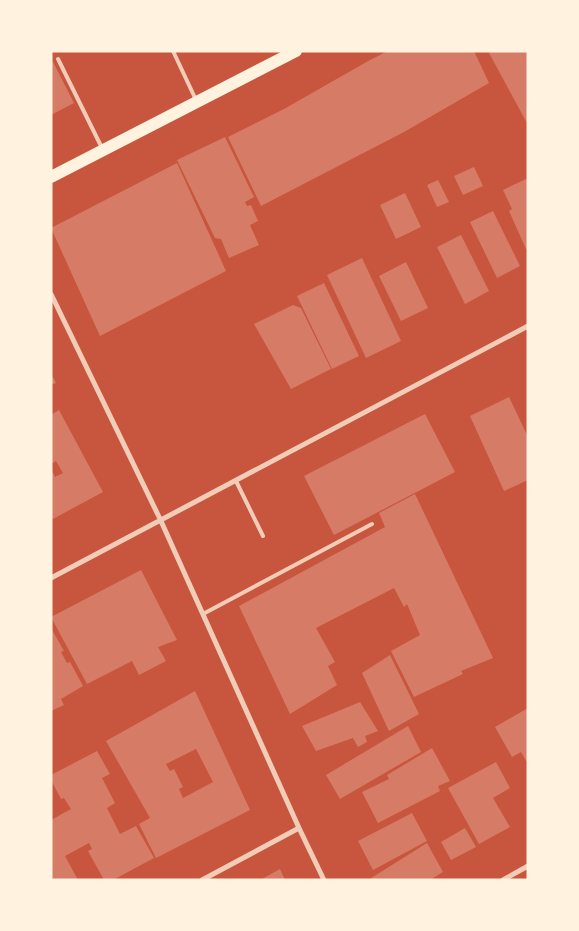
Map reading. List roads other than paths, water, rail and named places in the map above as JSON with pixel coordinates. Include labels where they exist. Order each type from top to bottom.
[{"type":"main road","points":[[51,177],[296,51]]},
{"type":"street","points":[[51,294],[161,521],[324,880]]},
{"type":"street","points":[[51,578],[528,326]]},
{"type":"street","points":[[202,880],[299,828]]},
{"type":"street","points":[[503,880],[528,866]]},
{"type":"lane","points":[[173,51],[197,102]]},
{"type":"lane","points":[[58,59],[103,150]]},
{"type":"lane","points":[[236,481],[263,536]]},
{"type":"lane","points":[[203,614],[372,524]]}]
